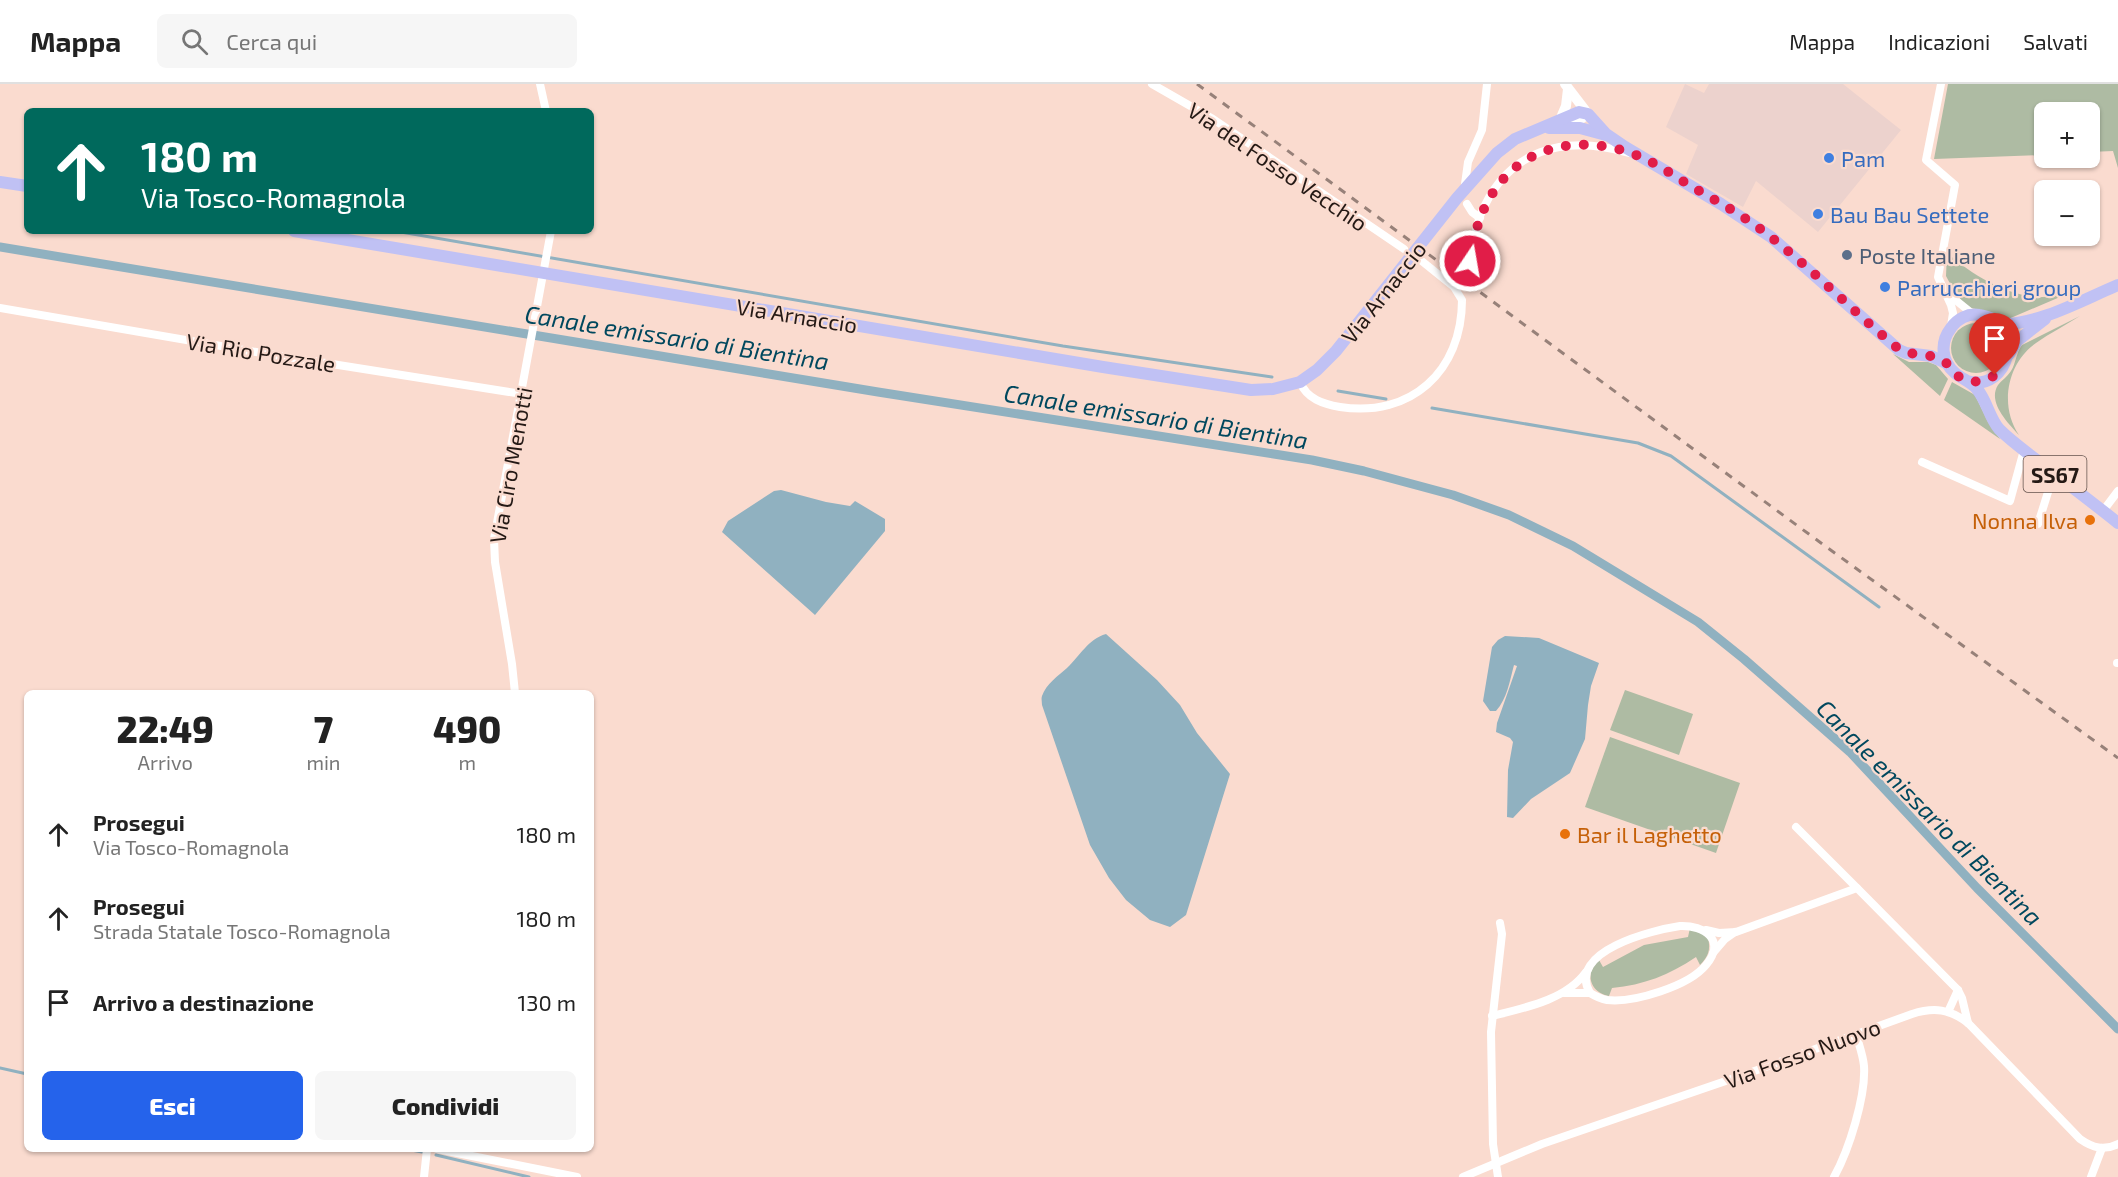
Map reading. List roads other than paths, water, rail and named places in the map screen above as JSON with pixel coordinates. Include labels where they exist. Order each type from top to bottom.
[{"type":"main road","name":"SS67","points":[[1567,86],[1588,114],[1611,137],[1758,227],[1906,353],[1931,356],[1946,363],[1954,373],[1979,392],[1999,428],[2118,523]]},
{"type":"main road","points":[[1560,124],[1566,106],[1567,86]]},
{"type":"main road","name":"Via Arnaccio","points":[[315,234],[544,267],[1244,390],[1268,390],[1300,382],[1329,359],[1443,216],[1490,160],[1509,143],[1560,124],[1579,112],[1588,114]]},
{"type":"main road","name":"Via Arnaccio","points":[[1560,124],[1611,137]]},
{"type":"main road","points":[[0,182],[24,186]]},
{"type":"main road","points":[[2000,326],[2051,314],[2118,285]]},
{"type":"main road","points":[[2008,355],[2017,341],[2051,314]]},
{"type":"main road","points":[[1946,363],[1944,340],[1951,328],[1960,319],[1974,315],[1989,318],[2000,326],[2008,342],[2008,355]]},
{"type":"main road","name":"SS67","points":[[1890,341],[1908,348],[1919,349],[1930,347],[1944,340]]},
{"type":"main road","name":"SS67","points":[[2008,355],[1990,386],[1989,399],[2009,436]]},
{"type":"main road","points":[[1967,381],[1980,382],[1995,375]]},
{"type":"street","points":[[540,84],[545,108]]},
{"type":"street","name":"Via del Fosso Vecchio","points":[[1152,84],[1213,119],[1404,249]]},
{"type":"street","points":[[1465,183],[1468,162],[1482,130],[1487,84]]},
{"type":"street","points":[[1941,84],[1926,160],[1955,184],[1938,277],[1947,293],[1953,313],[1951,328]]},
{"type":"street","points":[[1470,261],[1480,218],[1488,200],[1508,175],[1530,157],[1548,149],[1587,144],[1642,157]]},
{"type":"street","points":[[1467,204],[1480,218]]},
{"type":"street","name":"Via Ciro Menotti","points":[[515,690],[494,549],[551,234]]},
{"type":"street","points":[[1300,382],[1305,393],[1314,399],[1330,405],[1358,410],[1377,409],[1411,396],[1432,381],[1445,364],[1454,345],[1462,300],[1459,293],[1418,258]]},
{"type":"street","points":[[1947,293],[1974,315]]},
{"type":"street","name":"Via Rio Pozzale","points":[[0,308],[522,394]]},
{"type":"street","points":[[1922,462],[2010,501],[2024,450]]},
{"type":"street","points":[[2038,524],[2054,473]]},
{"type":"street","points":[[2103,511],[2118,491]]},
{"type":"street","points":[[1796,827],[1958,990],[1968,1023]]},
{"type":"street","points":[[1563,993],[1590,993],[1606,1000],[1614,1000],[1660,992],[1697,973],[1707,964],[1725,939],[1736,932],[1857,888]]},
{"type":"street","points":[[1498,1177],[1492,1121],[1492,1016],[1502,934],[1500,923]]},
{"type":"street","points":[[1492,1016],[1563,993],[1575,985],[1603,953],[1640,935],[1680,926],[1693,926],[1719,933],[1736,932]]},
{"type":"street","points":[[1706,930],[1713,940],[1713,954]]},
{"type":"street","points":[[1587,971],[1586,985],[1590,993]]},
{"type":"street","points":[[1948,1012],[1958,990]]},
{"type":"street","name":"Via Fosso Nuovo","points":[[1463,1177],[1542,1144],[1919,1012],[1934,1010],[1948,1012],[1968,1023],[2076,1136],[2089,1145],[2102,1149]]},
{"type":"street","points":[[1834,1177],[1847,1150],[1864,1083],[1863,1058],[1856,1034]]},
{"type":"street","points":[[2091,1177],[2102,1149],[2118,1144]]},
{"type":"street","points":[[424,1177],[427,1152]]},
{"type":"street","points":[[452,1152],[577,1177]]},
{"type":"water","points":[[781,490],[850,506],[855,501],[885,519],[885,531],[815,615],[722,532],[728,521],[774,491]]},
{"type":"water","points":[[1106,634],[1157,680],[1180,705],[1197,733],[1230,774],[1186,915],[1170,927],[1150,920],[1126,900],[1109,878],[1090,845],[1042,705],[1042,696],[1050,684],[1089,644]]},
{"type":"water","points":[[1505,636],[1539,638],[1599,663],[1591,686],[1585,739],[1570,773],[1531,799],[1513,818],[1507,817],[1508,770],[1513,742],[1510,738],[1496,732],[1517,666],[1514,665],[1505,695],[1496,711],[1490,711],[1483,701],[1492,647]]},
{"type":"waterway","points":[[412,234],[1063,346],[1272,377]]},
{"type":"waterway","name":"Canale emissario di Bientina","points":[[0,247],[878,392],[1312,460],[1364,471],[1453,495],[1509,515],[1573,546],[1698,622],[1744,659],[1850,752],[1977,888],[2118,1029]]},
{"type":"waterway","points":[[1338,391],[1386,399]]},
{"type":"waterway","points":[[1432,408],[1638,443],[1671,456],[1879,607]]},
{"type":"waterway","points":[[0,1068],[24,1073]]},
{"type":"waterway","points":[[436,1155],[529,1177]]},
{"type":"railway","points":[[1197,84],[1821,543],[2118,758]]},
{"type":"place","name":"Pam","points":[[1829,158]]},
{"type":"place","name":"Bau Bau Settete","points":[[1818,214]]},
{"type":"place","name":"Poste Italiane","points":[[1847,255]]},
{"type":"place","name":"Parrucchieri group","points":[[1885,287]]},
{"type":"place","name":"Nonna Ilva","points":[[2090,520]]},
{"type":"place","name":"Bar il Laghetto","points":[[1565,834]]}]
